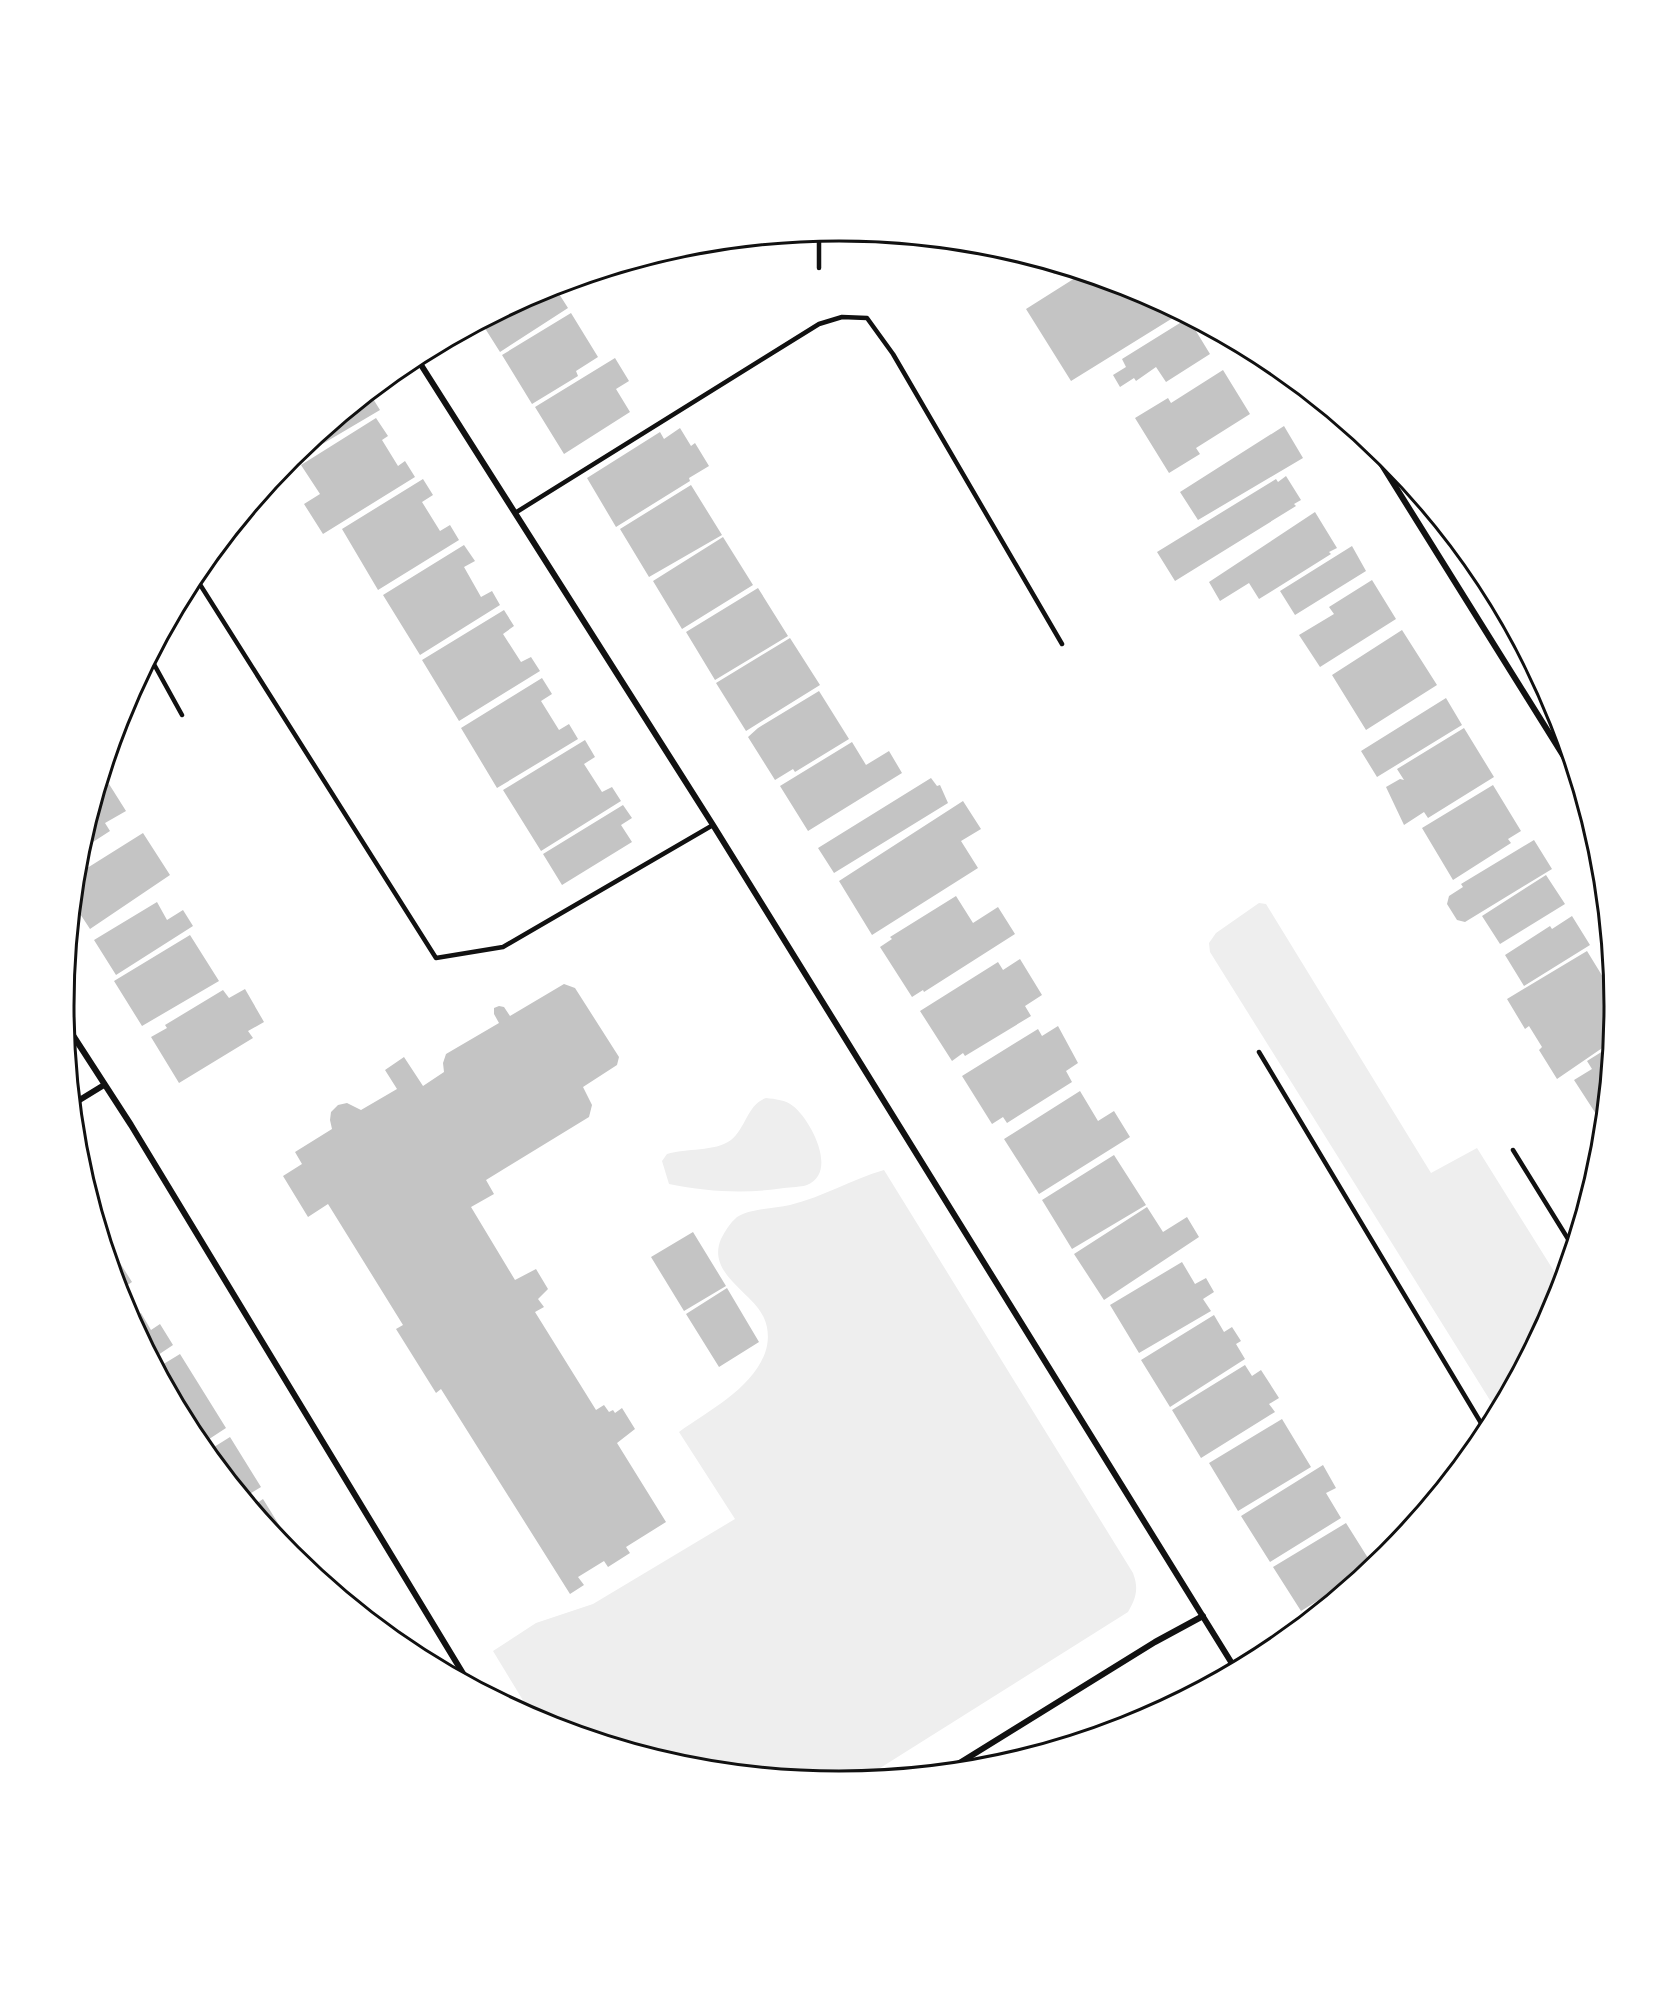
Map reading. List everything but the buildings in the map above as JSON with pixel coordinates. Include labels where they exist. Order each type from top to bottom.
[{"type":"street","points":[[421,365],[713,825],[1232,1663]]},
{"type":"street","points":[[1386,471],[1561,751]]},
{"type":"street","points":[[75,1038],[137,1135],[462,1673]]},
{"type":"street","points":[[79,1100],[104,1085]]},
{"type":"street","points":[[963,1761],[1155,1642],[1203,1616]]},
{"type":"lane","points":[[819,242],[819,268]]},
{"type":"lane","points":[[515,513],[819,324],[842,317],[867,318],[899,364],[1062,644]]},
{"type":"lane","points":[[200,585],[436,958],[503,947],[713,825]]},
{"type":"lane","points":[[154,664],[182,715]]},
{"type":"lane","points":[[1259,1052],[1480,1423]]},
{"type":"lane","points":[[1513,1150],[1568,1239]]},
{"type":"shaded area","points":[[1259,903],[1266,904],[1431,1173],[1477,1148],[1556,1274],[1526,1345],[1492,1404],[1210,952],[1209,943],[1216,933]]},
{"type":"shaded area","points":[[766,1098],[790,1104],[807,1122],[821,1158],[821,1169],[816,1178],[805,1186],[755,1191],[698,1189],[669,1184],[662,1161],[667,1154],[724,1144],[736,1135],[755,1106]]},
{"type":"shaded area","points":[[884,1170],[1133,1573],[1136,1593],[1128,1612],[876,1771],[789,1770],[690,1757],[641,1746],[593,1731],[526,1705],[493,1651],[536,1623],[593,1604],[735,1519],[679,1432],[740,1388],[759,1366],[766,1349],[768,1331],[764,1318],[759,1309],[725,1273],[720,1263],[718,1251],[726,1230],[734,1219],[743,1214],[802,1202]]}]
